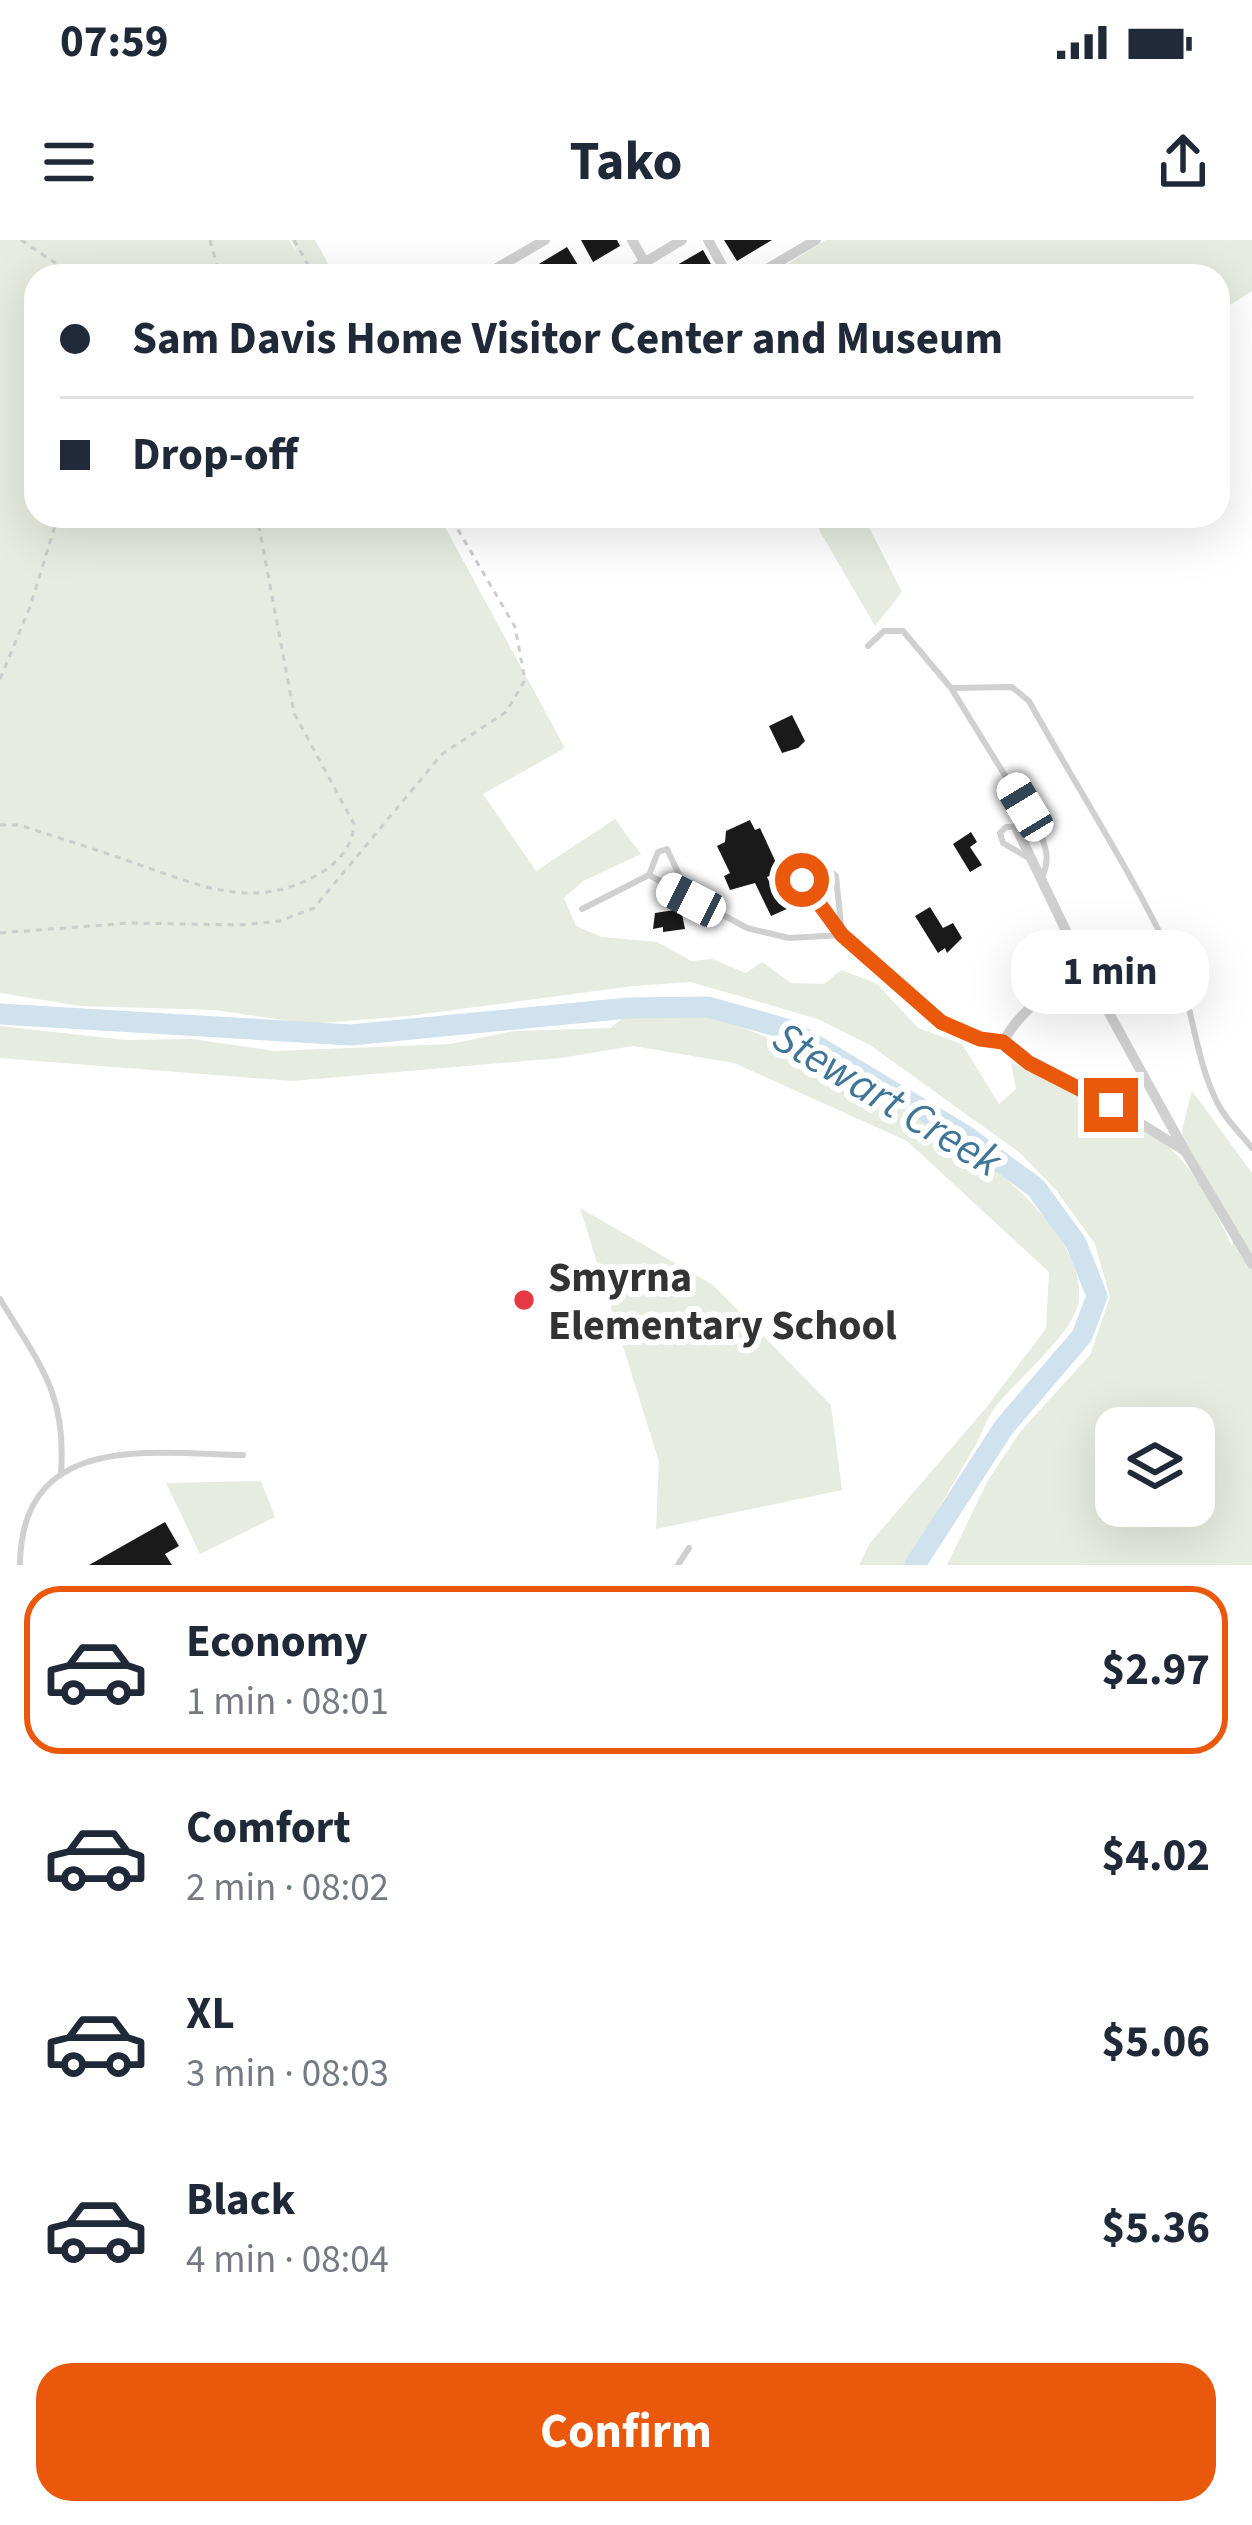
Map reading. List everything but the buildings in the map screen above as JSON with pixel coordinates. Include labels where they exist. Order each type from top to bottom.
[{"type":"street","points":[[504,264],[545,240]]},
{"type":"street","points":[[632,240],[645,263],[682,240]]},
{"type":"street","points":[[775,264],[816,240]]},
{"type":"street","points":[[1016,827],[1107,1009],[1252,1264]]},
{"type":"street","points":[[1107,1009],[1092,997],[1067,994],[1040,999],[1018,1015],[1003,1042],[1029,1063],[1111,1105],[1185,1151]]},
{"type":"lane","points":[[868,646],[884,631],[903,632],[951,688],[1046,847],[1047,864],[1041,878]]},
{"type":"lane","points":[[951,688],[1012,687],[1029,701],[1173,960],[1190,1001],[1208,1083],[1220,1109],[1252,1148]]},
{"type":"lane","points":[[582,909],[649,875],[658,851],[667,849],[691,900]]},
{"type":"lane","points":[[842,935],[836,876],[823,864],[802,880],[842,935],[941,1022],[980,1039],[1003,1042]]},
{"type":"lane","points":[[649,875],[747,928],[789,938],[842,935]]},
{"type":"lane","points":[[0,1299],[52,1386],[64,1433],[60,1477]]},
{"type":"lane","points":[[20,1565],[20,1534],[29,1505],[75,1464],[136,1451],[243,1455]]},
{"type":"lane","points":[[678,1565],[689,1549]]},
{"type":"path","points":[[21,240],[57,264]]},
{"type":"path","points":[[0,679],[30,607],[54,528]]},
{"type":"path","points":[[0,825],[20,825],[215,891],[275,893],[321,873],[343,853],[354,831],[352,814],[293,713],[259,528]]},
{"type":"path","points":[[0,933],[130,923],[241,925],[280,921],[314,908],[442,754],[506,712],[525,680],[523,652],[514,627],[457,528]]},
{"type":"shaded area","points":[[0,240],[289,240],[298,254],[291,240],[315,240],[328,264],[24,264],[24,528],[446,528],[565,748],[483,794],[536,871],[615,819],[641,854],[583,881],[564,898],[576,926],[602,937],[657,942],[691,961],[712,959],[746,973],[762,962],[791,983],[824,984],[841,970],[876,983],[918,1028],[962,1044],[999,1104],[1016,1089],[1011,1063],[1097,1101],[1161,1140],[1200,1185],[1232,1246],[1236,1232],[1185,1151],[1182,1130],[1192,1091],[1252,1173],[1252,1565],[947,1565],[987,1482],[1020,1432],[1090,1355],[1110,1297],[1095,1244],[1056,1190],[1020,1153],[870,1045],[818,1019],[691,982],[311,1024],[215,1010],[80,1006],[0,993]]},
{"type":"shaded area","points":[[826,240],[1252,240],[1252,291],[1230,305],[1230,264],[788,264]]},
{"type":"shaded area","points":[[818,528],[869,528],[902,592],[875,626]]},
{"type":"shaded area","points":[[629,1014],[702,1015],[746,1029],[866,1084],[989,1164],[1037,1209],[1069,1254],[1079,1299],[1076,1312],[993,1411],[907,1565],[859,1565],[870,1543],[985,1409],[1046,1329],[1049,1272],[907,1141],[734,1063],[633,1046],[561,1058],[292,1081],[0,1058],[0,1026],[125,1040],[192,1039],[274,1051],[450,1044],[514,1031],[610,1028]]},
{"type":"shaded area","points":[[580,1208],[713,1285],[831,1405],[842,1490],[656,1529],[659,1462]]},
{"type":"shaded area","points":[[261,1481],[275,1517],[200,1554],[166,1483]]},
{"type":"waterway","name":"Stewart Creek","points":[[0,1014],[351,1035],[628,1008],[708,1007],[790,1030],[966,1136],[1036,1188],[1076,1243],[1097,1296],[1082,1336],[1004,1427],[915,1565]]},
{"type":"place","name":"Smyrna Elementary School","points":[[524,1300]]},
{"type":"route","points":[[802,880],[842,935],[941,1022],[980,1039],[1003,1042],[1029,1063],[1111,1105]]}]
